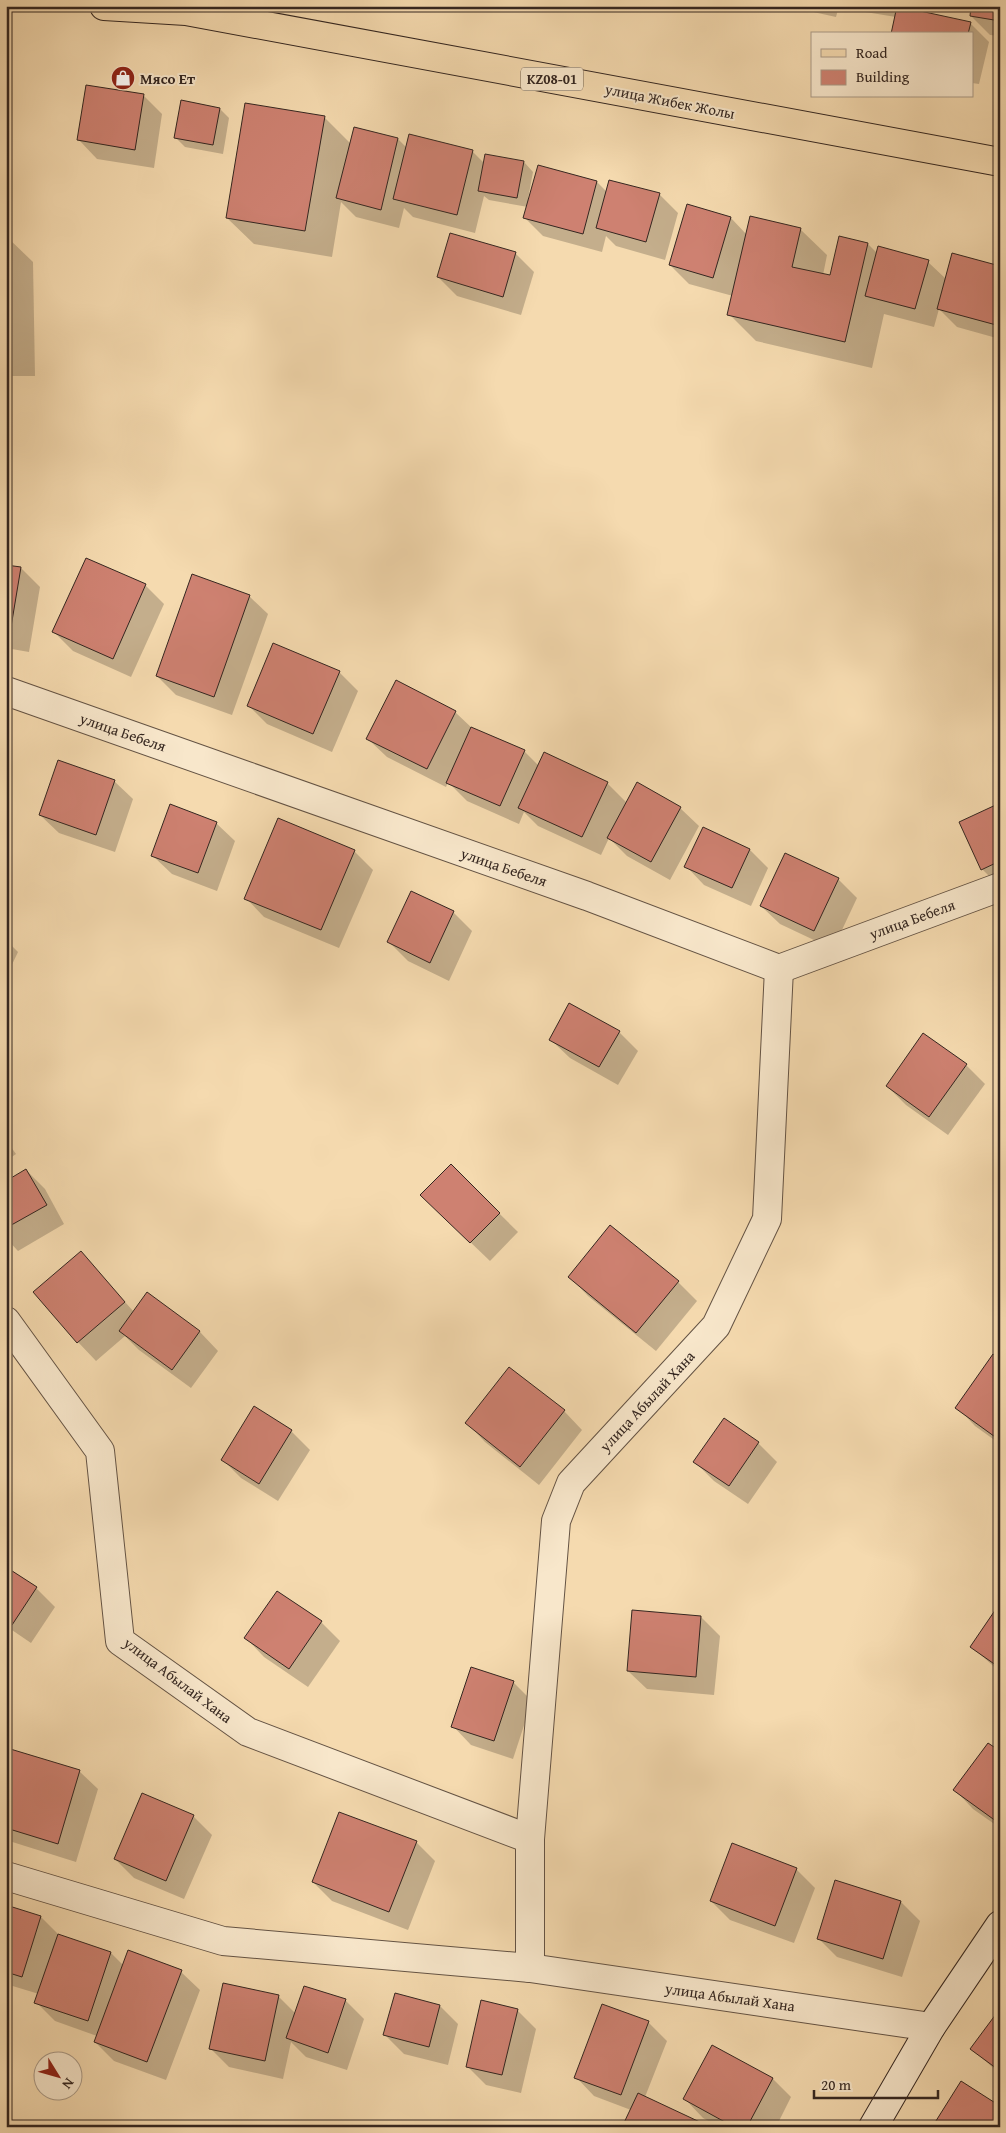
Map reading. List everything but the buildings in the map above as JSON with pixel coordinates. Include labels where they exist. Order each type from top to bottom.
[{"type":"main road","name":"улица Жибек Жолы","points":[[104,6],[185,9],[1000,162]]},
{"type":"street","name":"улица Бебеля","points":[[6,690],[587,896],[779,969],[1000,887]]},
{"type":"street","name":"улица Абылай Хана","points":[[530,1968],[530,1839],[556,1521],[571,1483],[716,1326],[767,1219],[779,969]]},
{"type":"street","name":"улица Абылай Хана","points":[[6,1321],[100,1452],[120,1641],[248,1732],[530,1839]]},
{"type":"street","name":"улица Абылай Хана","points":[[6,1876],[224,1941],[530,1968],[931,2027]]},
{"type":"street","points":[[873,2127],[931,2027],[1000,1925]]},
{"type":"place","name":"Мясо Ет","points":[[123,78]]}]
